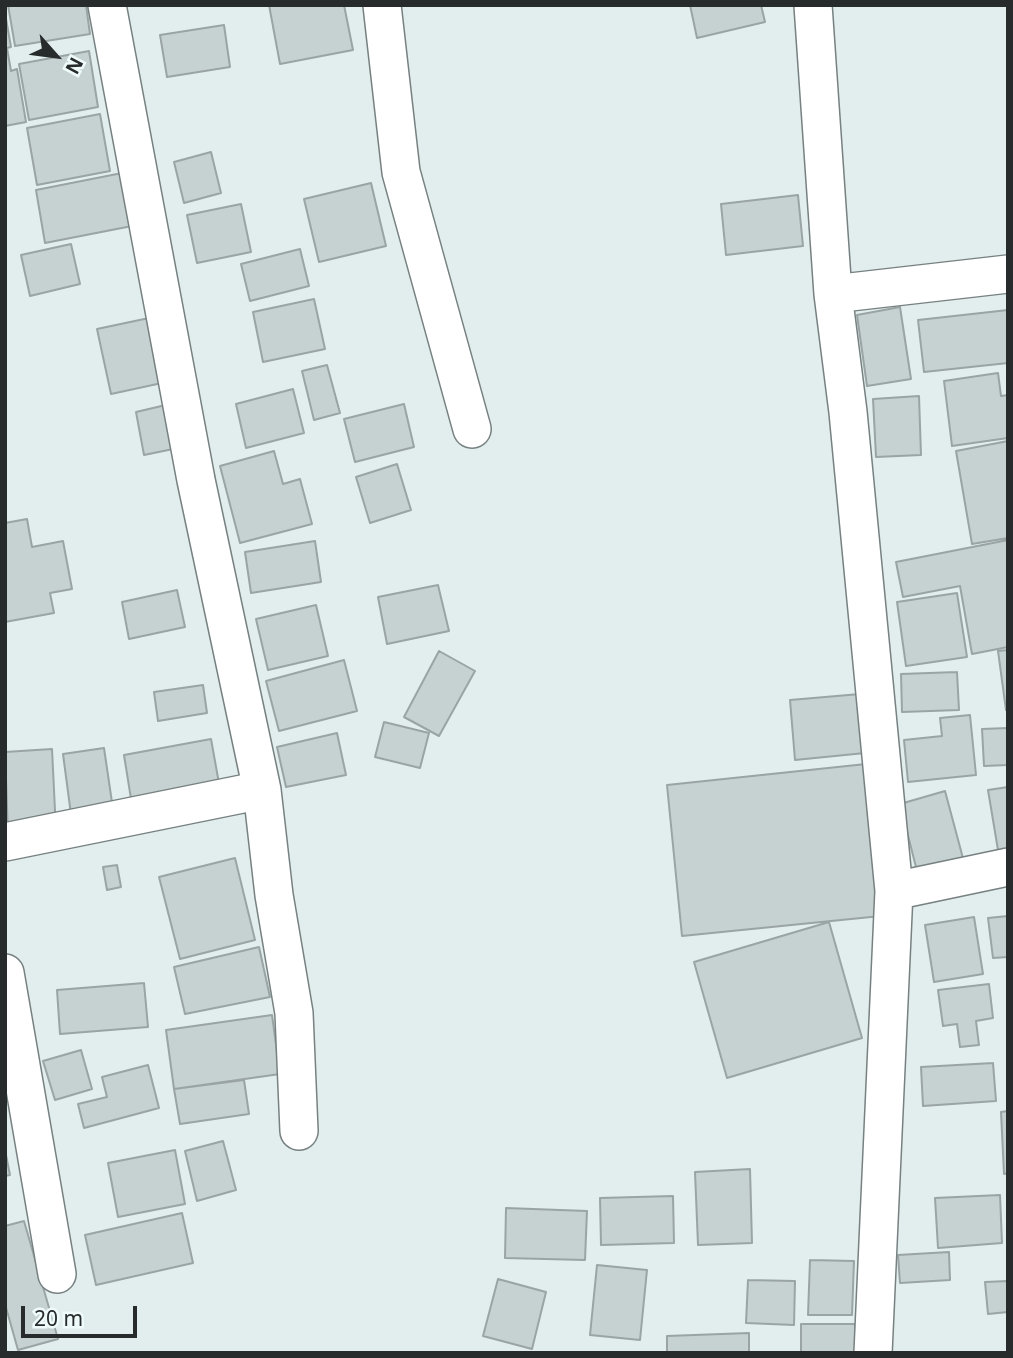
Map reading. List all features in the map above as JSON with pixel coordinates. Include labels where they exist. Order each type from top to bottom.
[{"type":"street","points":[[107,5],[196,480],[262,790],[274,895],[294,1013],[299,1131]]},
{"type":"street","points":[[382,5],[401,172],[472,429]]},
{"type":"street","points":[[813,5],[833,294],[848,412],[894,891],[873,1353]]},
{"type":"street","points":[[833,294],[1008,274]]},
{"type":"street","points":[[5,842],[262,790]]},
{"type":"street","points":[[894,891],[1008,867]]},
{"type":"street","points":[[5,973],[57,1274]]},
{"type":"building","points":[[8,5],[86,5],[90,34],[15,46]]},
{"type":"building","points":[[269,5],[344,5],[353,50],[280,64]]},
{"type":"building","points":[[690,5],[761,5],[765,22],[697,38]]},
{"type":"building","points":[[5,13],[11,47],[7,48],[11,71],[17,69],[26,122],[5,126]]},
{"type":"building","points":[[224,25],[230,67],[167,77],[160,35]]},
{"type":"building","points":[[89,51],[98,107],[29,120],[19,64]]},
{"type":"building","points":[[100,114],[110,171],[37,185],[27,128]]},
{"type":"building","points":[[211,152],[221,193],[184,203],[174,162]]},
{"type":"building","points":[[122,173],[132,226],[45,243],[36,190]]},
{"type":"building","points":[[371,183],[386,246],[319,262],[304,199]]},
{"type":"building","points":[[798,195],[803,246],[726,255],[721,204]]},
{"type":"building","points":[[241,204],[251,252],[197,263],[187,215]]},
{"type":"building","points":[[71,244],[80,284],[30,296],[21,255]]},
{"type":"building","points":[[300,249],[309,286],[250,301],[241,264]]},
{"type":"building","points":[[314,299],[325,349],[263,362],[253,312]]},
{"type":"building","points":[[900,307],[911,379],[867,386],[857,315]]},
{"type":"building","points":[[1008,310],[1008,363],[924,372],[918,320]]},
{"type":"building","points":[[149,318],[162,383],[111,394],[97,329]]},
{"type":"building","points":[[327,365],[340,413],[314,420],[302,371]]},
{"type":"building","points":[[998,373],[1001,396],[1008,395],[1008,438],[952,446],[944,381]]},
{"type":"building","points":[[293,389],[304,433],[246,448],[236,404]]},
{"type":"building","points":[[919,396],[921,455],[876,457],[873,399]]},
{"type":"building","points":[[170,404],[178,448],[144,455],[136,412]]},
{"type":"building","points":[[404,404],[414,447],[355,462],[344,419]]},
{"type":"building","points":[[1008,441],[1008,538],[972,544],[956,451]]},
{"type":"building","points":[[274,451],[283,484],[300,479],[312,524],[240,543],[220,466]]},
{"type":"building","points":[[397,464],[411,510],[370,523],[356,477]]},
{"type":"building","points":[[27,519],[32,547],[63,541],[72,589],[50,593],[54,613],[5,622],[5,523]]},
{"type":"building","points":[[1008,540],[1008,647],[972,654],[960,586],[903,597],[896,562]]},
{"type":"building","points":[[315,541],[321,582],[251,593],[245,552]]},
{"type":"building","points":[[438,585],[449,631],[387,644],[378,597]]},
{"type":"building","points":[[177,590],[185,627],[129,639],[122,602]]},
{"type":"building","points":[[957,593],[967,657],[906,666],[897,602]]},
{"type":"building","points":[[316,605],[328,656],[268,670],[256,619]]},
{"type":"building","points":[[1008,650],[1008,710],[1006,710],[998,651]]},
{"type":"building","points":[[439,651],[475,671],[439,736],[404,717]]},
{"type":"building","points":[[344,660],[357,711],[279,731],[266,681]]},
{"type":"building","points":[[957,672],[959,710],[902,712],[901,674]]},
{"type":"building","points":[[203,685],[207,713],[158,721],[154,692]]},
{"type":"building","points":[[860,694],[865,753],[795,760],[790,700]]},
{"type":"building","points":[[970,715],[976,775],[908,782],[904,740],[942,736],[940,718]]},
{"type":"building","points":[[384,722],[429,733],[420,768],[375,757]]},
{"type":"building","points":[[1008,728],[1008,765],[984,766],[982,729]]},
{"type":"building","points":[[337,733],[346,775],[286,787],[277,747]]},
{"type":"building","points":[[211,739],[220,789],[132,805],[124,755]]},
{"type":"building","points":[[104,748],[114,816],[72,822],[63,754]]},
{"type":"building","points":[[52,749],[56,831],[8,834],[5,752]]},
{"type":"building","points":[[866,764],[881,916],[682,936],[667,785]]},
{"type":"building","points":[[1008,787],[1008,854],[999,856],[988,790]]},
{"type":"building","points":[[945,791],[964,862],[918,875],[900,804]]},
{"type":"building","points":[[235,858],[255,940],[180,959],[159,877]]},
{"type":"building","points":[[117,865],[121,887],[107,890],[103,867]]},
{"type":"building","points":[[1008,916],[1008,957],[993,958],[988,918]]},
{"type":"building","points":[[974,917],[983,974],[934,982],[925,925]]},
{"type":"building","points":[[829,922],[862,1038],[727,1078],[694,962]]},
{"type":"building","points":[[259,947],[270,997],[185,1014],[174,967]]},
{"type":"building","points":[[144,983],[148,1027],[60,1034],[57,990]]},
{"type":"building","points":[[989,984],[993,1018],[976,1021],[979,1045],[960,1047],[957,1024],[943,1026],[938,990]]},
{"type":"building","points":[[272,1015],[280,1074],[174,1089],[166,1030]]},
{"type":"building","points":[[81,1050],[92,1089],[55,1100],[43,1061]]},
{"type":"building","points":[[993,1063],[996,1101],[923,1106],[921,1067]]},
{"type":"building","points":[[148,1065],[159,1108],[84,1128],[78,1104],[107,1097],[102,1077]]},
{"type":"building","points":[[244,1080],[249,1114],[180,1124],[174,1089]]},
{"type":"building","points":[[1008,1111],[1008,1173],[1004,1174],[1001,1112]]},
{"type":"building","points":[[223,1141],[236,1190],[197,1201],[185,1151]]},
{"type":"building","points":[[5,1150],[10,1175],[5,1176]]},
{"type":"building","points":[[175,1150],[185,1204],[118,1217],[108,1163]]},
{"type":"building","points":[[750,1169],[752,1243],[698,1245],[695,1172]]},
{"type":"building","points":[[1000,1195],[1002,1243],[938,1248],[935,1198]]},
{"type":"building","points":[[673,1196],[674,1243],[601,1245],[600,1198]]},
{"type":"building","points":[[506,1208],[587,1211],[585,1260],[505,1258]]},
{"type":"building","points":[[182,1213],[193,1263],[96,1285],[85,1235]]},
{"type":"building","points":[[24,1221],[58,1339],[18,1350],[5,1304],[5,1226]]},
{"type":"building","points":[[949,1252],[950,1280],[900,1283],[898,1255]]},
{"type":"building","points":[[810,1260],[854,1261],[852,1315],[808,1315]]},
{"type":"building","points":[[597,1265],[647,1270],[640,1340],[590,1335]]},
{"type":"building","points":[[498,1279],[546,1292],[532,1349],[483,1336]]},
{"type":"building","points":[[748,1280],[795,1281],[794,1325],[746,1323]]},
{"type":"building","points":[[1008,1281],[1008,1312],[988,1314],[985,1282]]},
{"type":"building","points":[[801,1324],[855,1324],[855,1353],[801,1353]]},
{"type":"building","points":[[749,1333],[749,1353],[667,1353],[667,1336]]}]
